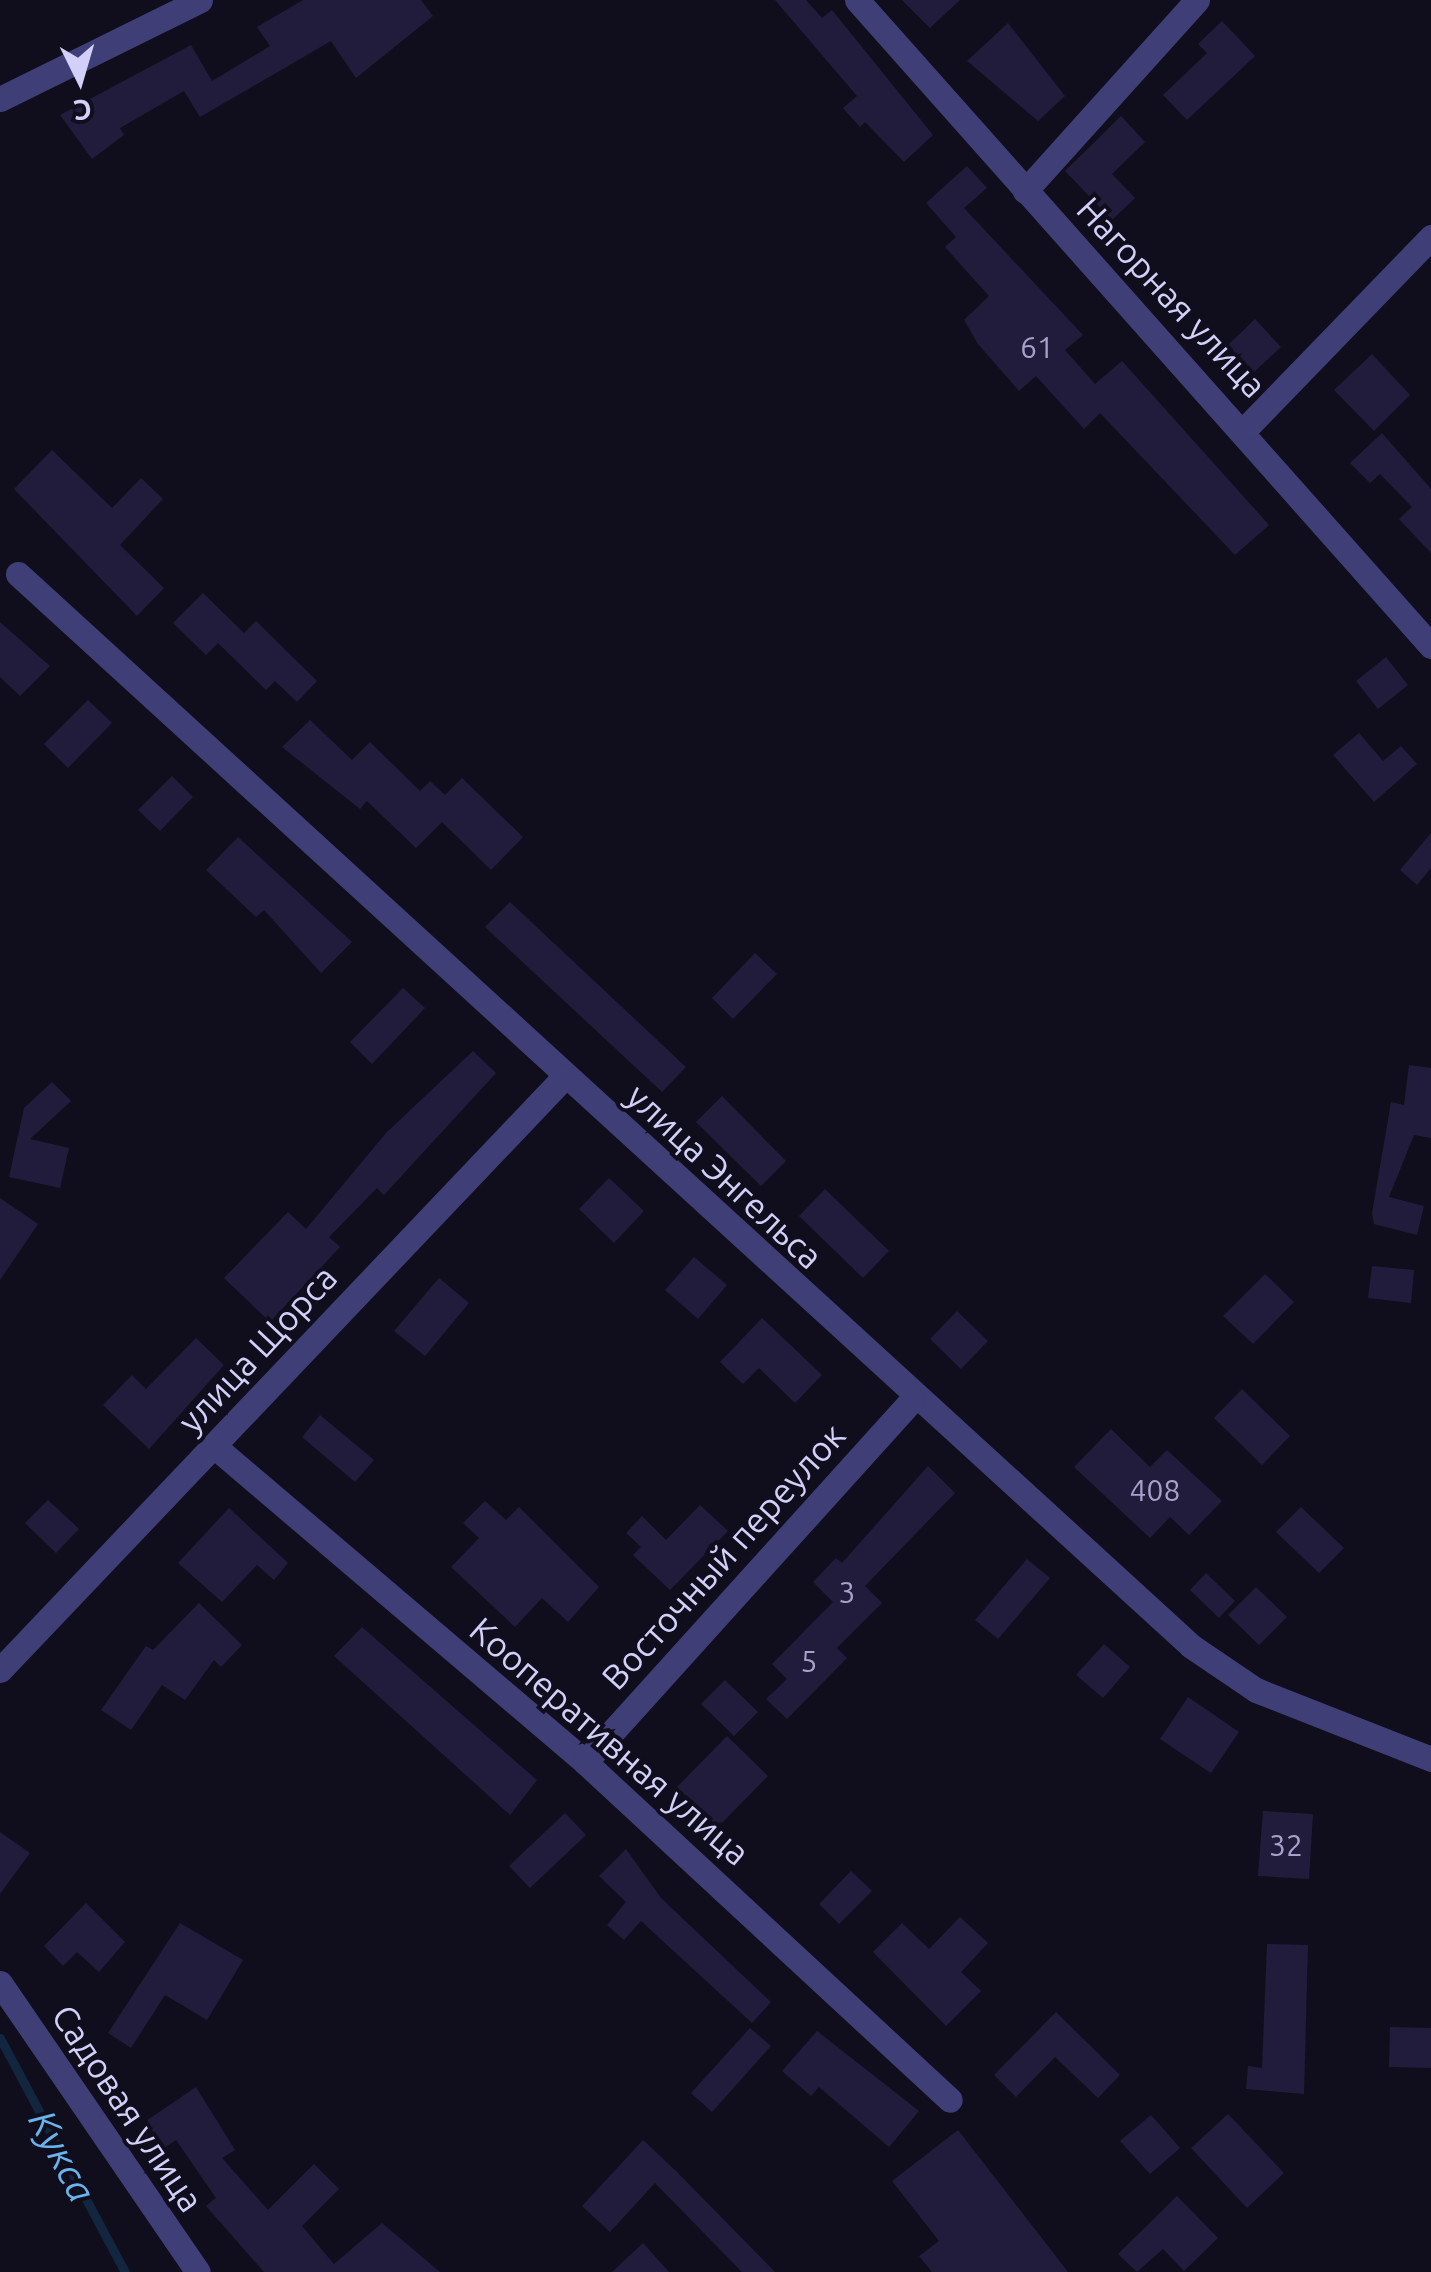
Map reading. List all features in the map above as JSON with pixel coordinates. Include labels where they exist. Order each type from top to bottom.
[{"type":"street","points":[[0,99],[200,0]]},
{"type":"street","name":"Нагорная улица","points":[[857,0],[1025,191],[1246,428],[1431,646]]},
{"type":"street","points":[[1025,191],[1197,0]]},
{"type":"street","points":[[1246,428],[1431,237]]},
{"type":"street","name":"улица Энгельса","points":[[18,574],[913,1399],[1191,1646],[1256,1690],[1431,1759]]},
{"type":"street","name":"улица Щорса","points":[[0,1670],[565,1076]]},
{"type":"street","name":"Восточный переулок","points":[[585,1762],[913,1399]]},
{"type":"street","name":"Кооперативная улица","points":[[214,1446],[585,1762],[950,2100]]},
{"type":"street","name":"Садовая улица","points":[[0,1983],[198,2272]]},
{"type":"building","points":[[303,0],[421,0],[433,16],[356,78],[331,41],[200,117],[184,91],[120,128],[124,135],[92,159],[60,115],[191,45],[212,81],[270,46],[257,27]]},
{"type":"building","points":[[775,0],[806,0],[822,18],[832,10],[933,135],[904,162],[865,122],[860,127],[843,108],[857,96]]},
{"type":"building","points":[[902,0],[960,0],[930,28]]},
{"type":"building","points":[[1222,21],[1255,56],[1187,120],[1163,95],[1207,53],[1198,44]]},
{"type":"building","points":[[1008,23],[1065,96],[1038,121],[967,61]]},
{"type":"building","points":[[1121,116],[1145,142],[1112,174],[1135,198],[1112,220],[1065,171]]},
{"type":"building","points":[[967,166],[987,188],[964,208],[1083,335],[1065,350],[1095,384],[1122,361],[1269,525],[1235,555],[1100,413],[1084,429],[1036,376],[1019,391],[978,344],[964,320],[989,296],[945,247],[956,237],[926,203]]},
{"type":"building","points":[[1255,319],[1281,347],[1254,372],[1228,345]]},
{"type":"building","points":[[1372,354],[1410,395],[1374,431],[1334,390]]},
{"type":"building","points":[[1382,433],[1431,489],[1431,553],[1399,519],[1412,507],[1380,474],[1370,483],[1350,463]]},
{"type":"building","points":[[52,450],[112,508],[141,478],[163,499],[120,545],[164,588],[137,616],[14,489]]},
{"type":"building","points":[[203,593],[244,633],[256,621],[317,681],[297,702],[275,681],[266,690],[218,643],[206,655],[173,623]]},
{"type":"building","points":[[0,622],[50,666],[20,696],[0,677]]},
{"type":"building","points":[[1386,657],[1408,685],[1378,709],[1356,681]]},
{"type":"building","points":[[88,700],[112,723],[68,768],[44,744]]},
{"type":"building","points":[[310,720],[352,760],[370,742],[420,791],[430,781],[445,795],[462,778],[523,837],[491,870],[442,822],[416,848],[367,801],[360,809],[282,747]]},
{"type":"building","points":[[1359,733],[1383,761],[1401,746],[1417,764],[1374,802],[1333,755]]},
{"type":"building","points":[[172,776],[193,797],[160,831],[138,810]]},
{"type":"building","points":[[1431,833],[1431,868],[1417,885],[1400,870]]},
{"type":"building","points":[[238,837],[352,942],[321,973],[264,910],[256,917],[206,870]]},
{"type":"building","points":[[510,902],[686,1067],[662,1092],[485,927]]},
{"type":"building","points":[[755,953],[777,974],[733,1019],[712,998]]},
{"type":"building","points":[[403,988],[425,1008],[372,1064],[350,1042]]},
{"type":"building","points":[[473,1051],[496,1073],[384,1195],[377,1188],[329,1237],[340,1247],[270,1322],[224,1278],[288,1212],[306,1229],[386,1133]]},
{"type":"building","points":[[1409,1065],[1431,1068],[1431,1138],[1414,1135],[1389,1197],[1424,1206],[1417,1235],[1374,1224],[1372,1213],[1391,1102],[1404,1105]]},
{"type":"building","points":[[52,1082],[71,1101],[30,1139],[69,1148],[60,1188],[9,1177],[24,1108]]},
{"type":"building","points":[[722,1096],[786,1161],[761,1186],[696,1122]]},
{"type":"building","points":[[609,1178],[644,1211],[614,1243],[579,1209]]},
{"type":"building","points":[[825,1189],[889,1251],[863,1278],[799,1216]]},
{"type":"building","points":[[0,1198],[38,1224],[0,1280]]},
{"type":"building","points":[[694,1257],[727,1285],[698,1319],[665,1290]]},
{"type":"building","points":[[1372,1266],[1414,1270],[1411,1303],[1368,1298]]},
{"type":"building","points":[[1265,1274],[1294,1302],[1253,1344],[1223,1316]]},
{"type":"building","points":[[439,1278],[469,1303],[425,1356],[394,1331]]},
{"type":"building","points":[[957,1311],[988,1341],[961,1369],[930,1339]]},
{"type":"building","points":[[762,1318],[822,1375],[795,1403],[759,1368],[743,1384],[720,1362]]},
{"type":"building","points":[[196,1338],[224,1365],[149,1449],[103,1405],[132,1375],[146,1389]]},
{"type":"building","points":[[1242,1389],[1290,1436],[1262,1465],[1214,1418]]},
{"type":"building","points":[[320,1415],[374,1460],[355,1482],[302,1437]]},
{"type":"building","points":[[1111,1429],[1150,1467],[1167,1450],[1222,1501],[1189,1535],[1170,1517],[1150,1538],[1074,1467]]},
{"type":"building","points":[[928,1466],[955,1493],[865,1586],[882,1603],[837,1648],[847,1658],[787,1719],[766,1699],[787,1679],[772,1664],[833,1602],[813,1582],[836,1558],[842,1563]]},
{"type":"building","points":[[48,1500],[79,1529],[56,1553],[25,1523]]},
{"type":"building","points":[[485,1501],[506,1520],[519,1507],[599,1587],[568,1622],[542,1598],[515,1627],[451,1567],[479,1538],[463,1523]]},
{"type":"building","points":[[700,1505],[728,1531],[670,1590],[633,1555],[641,1547],[626,1533],[642,1516],[666,1540]]},
{"type":"building","points":[[1301,1507],[1344,1548],[1319,1573],[1276,1532]]},
{"type":"building","points":[[229,1508],[288,1563],[274,1580],[257,1565],[222,1602],[178,1563]]},
{"type":"building","points":[[1027,1559],[1050,1578],[998,1639],[975,1620]]},
{"type":"building","points":[[1206,1573],[1235,1601],[1219,1618],[1190,1590]]},
{"type":"building","points":[[1256,1587],[1287,1617],[1259,1645],[1228,1615]]},
{"type":"building","points":[[199,1603],[242,1645],[221,1667],[214,1660],[185,1700],[162,1685],[131,1730],[101,1710],[146,1646],[153,1650]]},
{"type":"building","points":[[362,1627],[537,1780],[510,1815],[334,1656]]},
{"type":"building","points":[[1104,1644],[1130,1667],[1103,1698],[1076,1675]]},
{"type":"building","points":[[725,1680],[758,1712],[734,1736],[701,1704]]},
{"type":"building","points":[[1188,1697],[1239,1732],[1211,1773],[1160,1739]]},
{"type":"building","points":[[727,1736],[768,1776],[718,1827],[677,1787]]},
{"type":"building","points":[[1263,1811],[1313,1814],[1309,1879],[1258,1876]]},
{"type":"building","points":[[565,1813],[586,1835],[530,1888],[509,1866]]},
{"type":"building","points":[[0,1832],[30,1853],[0,1894]]},
{"type":"building","points":[[626,1849],[661,1898],[771,2002],[752,2023],[641,1921],[624,1940],[607,1925],[626,1902],[599,1876]]},
{"type":"building","points":[[851,1871],[872,1891],[839,1924],[819,1904]]},
{"type":"building","points":[[86,1903],[125,1942],[99,1972],[77,1952],[63,1966],[44,1946]]},
{"type":"building","points":[[960,1917],[988,1943],[961,1972],[981,1991],[946,2026],[873,1952],[902,1923],[929,1949]]},
{"type":"building","points":[[180,1923],[243,1960],[207,2020],[165,1995],[131,2048],[108,2033]]},
{"type":"building","points":[[1267,1944],[1308,1945],[1304,2094],[1246,2089],[1248,2066],[1262,2068]]},
{"type":"building","points":[[1056,2012],[1120,2075],[1098,2098],[1055,2057],[1016,2097],[994,2075]]},
{"type":"building","points":[[1390,2027],[1431,2028],[1431,2068],[1389,2067]]},
{"type":"building","points":[[750,2028],[771,2046],[712,2112],[691,2093]]},
{"type":"building","points":[[817,2031],[919,2111],[889,2147],[819,2087],[811,2096],[782,2071]]},
{"type":"building","points":[[196,2087],[235,2150],[222,2158],[268,2210],[314,2164],[339,2189],[302,2226],[334,2264],[382,2223],[440,2272],[264,2272],[206,2206],[216,2198],[176,2140],[164,2148],[146,2121]]},
{"type":"building","points":[[1228,2114],[1284,2173],[1247,2208],[1191,2148]]},
{"type":"building","points":[[1151,2115],[1180,2148],[1150,2174],[1120,2141]]},
{"type":"building","points":[[958,2130],[1068,2272],[932,2272],[919,2256],[939,2241],[892,2181]]},
{"type":"building","points":[[643,2140],[775,2272],[742,2272],[655,2183],[610,2232],[582,2206]]},
{"type":"building","points":[[1177,2196],[1218,2238],[1184,2271],[1163,2249],[1137,2272],[1118,2254]]},
{"type":"building","points":[[643,2243],[669,2272],[612,2272]]},
{"type":"waterway","name":"Кукса","points":[[0,2038],[125,2272]]}]
